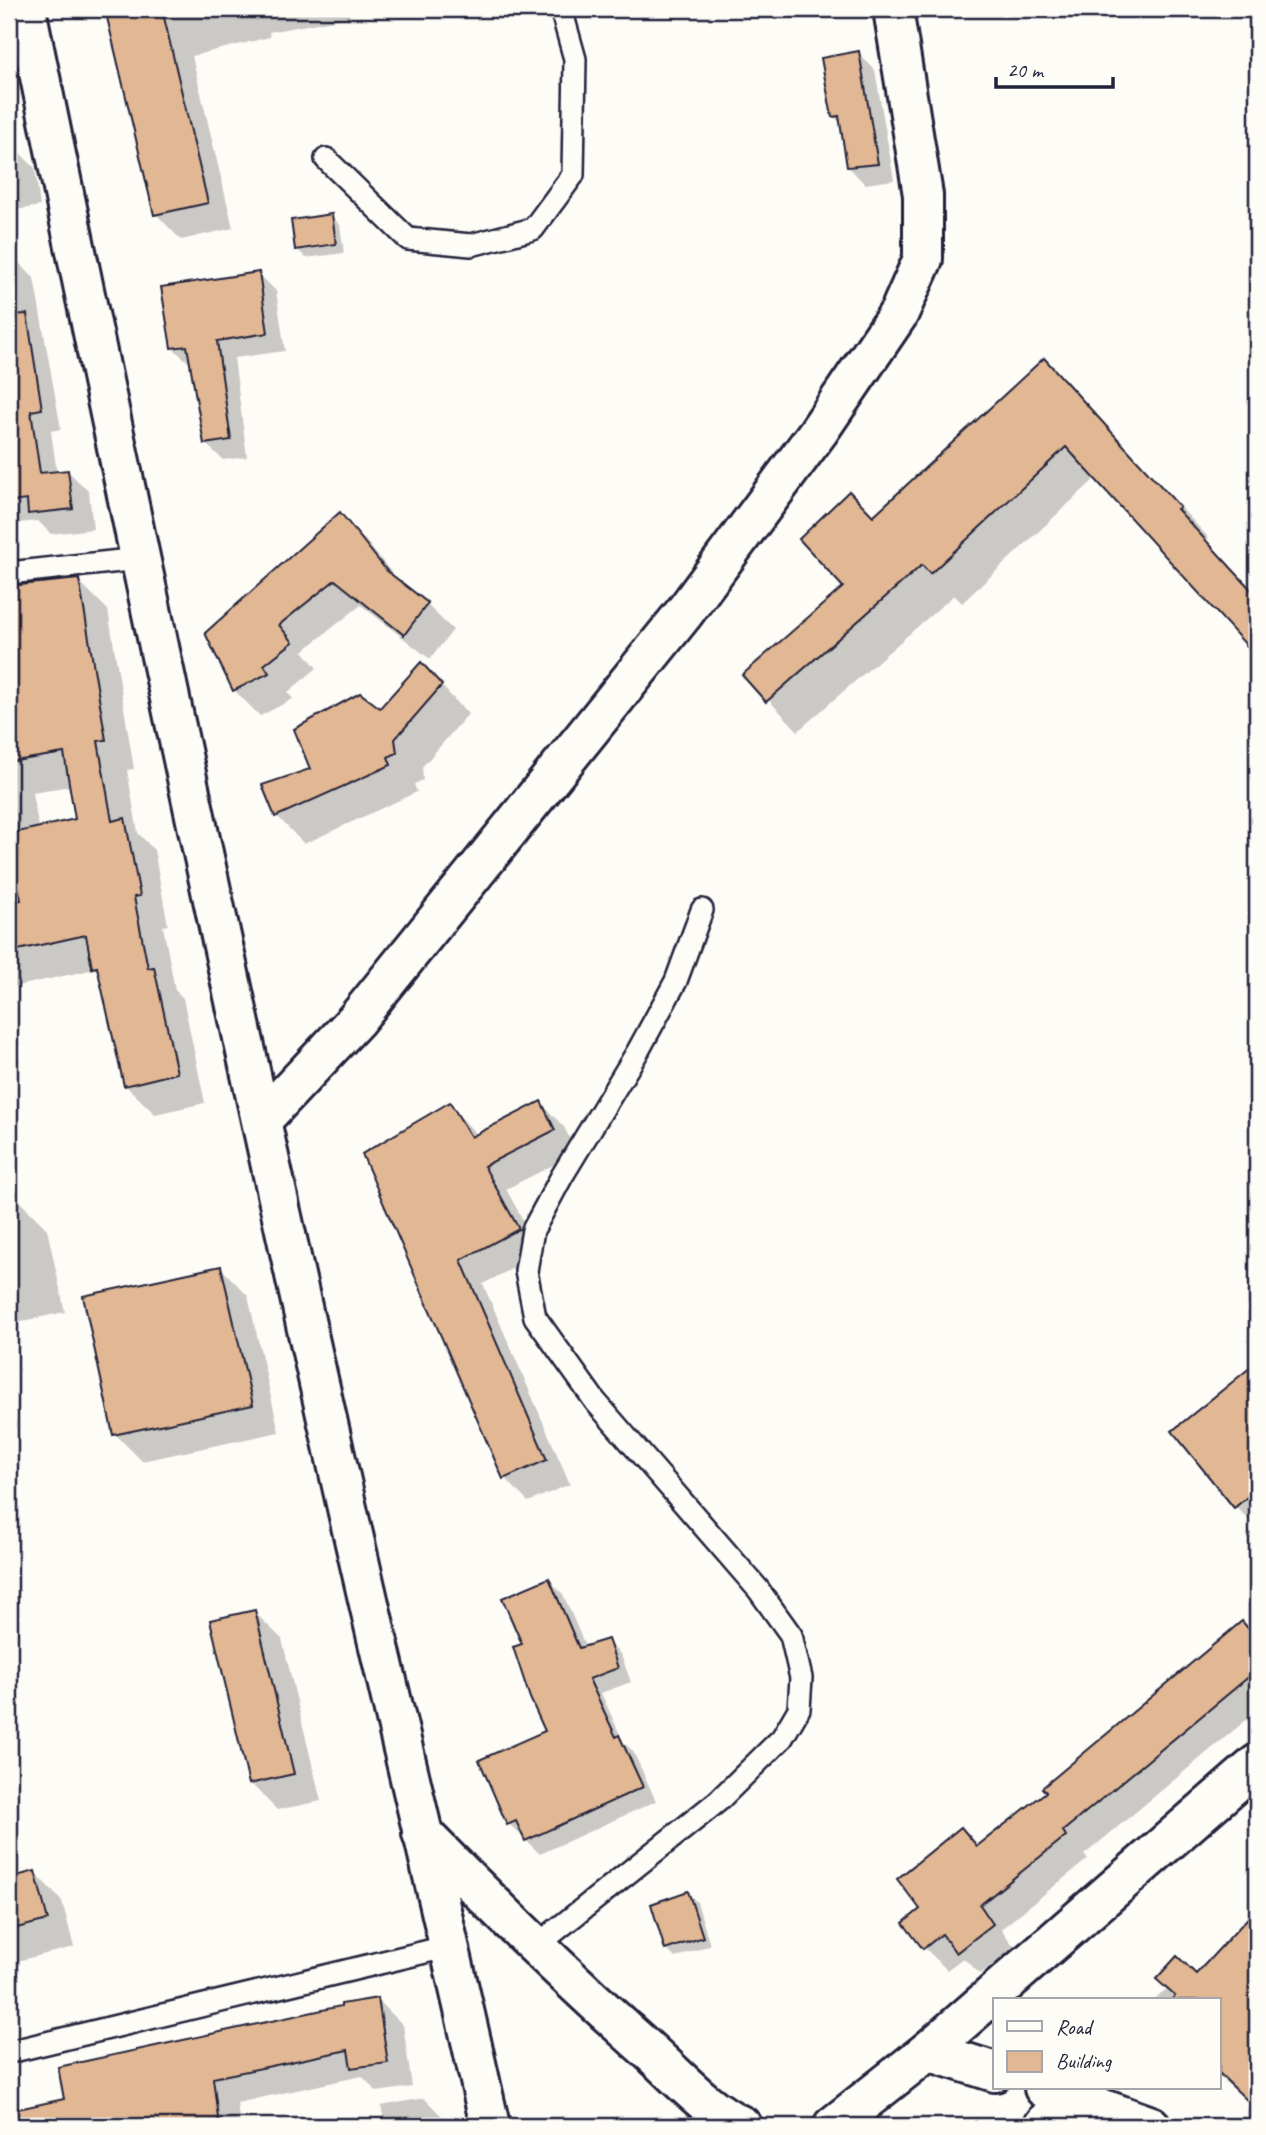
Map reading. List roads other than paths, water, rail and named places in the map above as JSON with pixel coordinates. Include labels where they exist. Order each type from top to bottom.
[{"type":"street","points":[[26,9],[139,559],[341,1481],[490,2126]]},
{"type":"street","points":[[262,1120],[356,1020],[684,613],[818,432],[899,313],[922,259],[923,195],[893,9]]},
{"type":"street","points":[[833,2126],[928,2051],[1257,1764]]},
{"type":"street","points":[[421,1833],[535,1947],[722,2117],[742,2126]]},
{"type":"street","points":[[928,2051],[993,2071]]},
{"type":"street","points":[[1043,2126],[1056,2092],[1152,2126]]},
{"type":"lane","points":[[326,159],[408,239],[471,245],[533,229],[573,175],[575,59],[561,9]]},
{"type":"lane","points":[[9,573],[139,559]]},
{"type":"lane","points":[[535,1947],[718,1801],[782,1738],[799,1709],[801,1678],[791,1635],[758,1589],[588,1390],[535,1317],[526,1271],[533,1230],[562,1175],[638,1051],[676,981],[702,910]]},
{"type":"lane","points":[[9,2052],[450,1946]]}]
